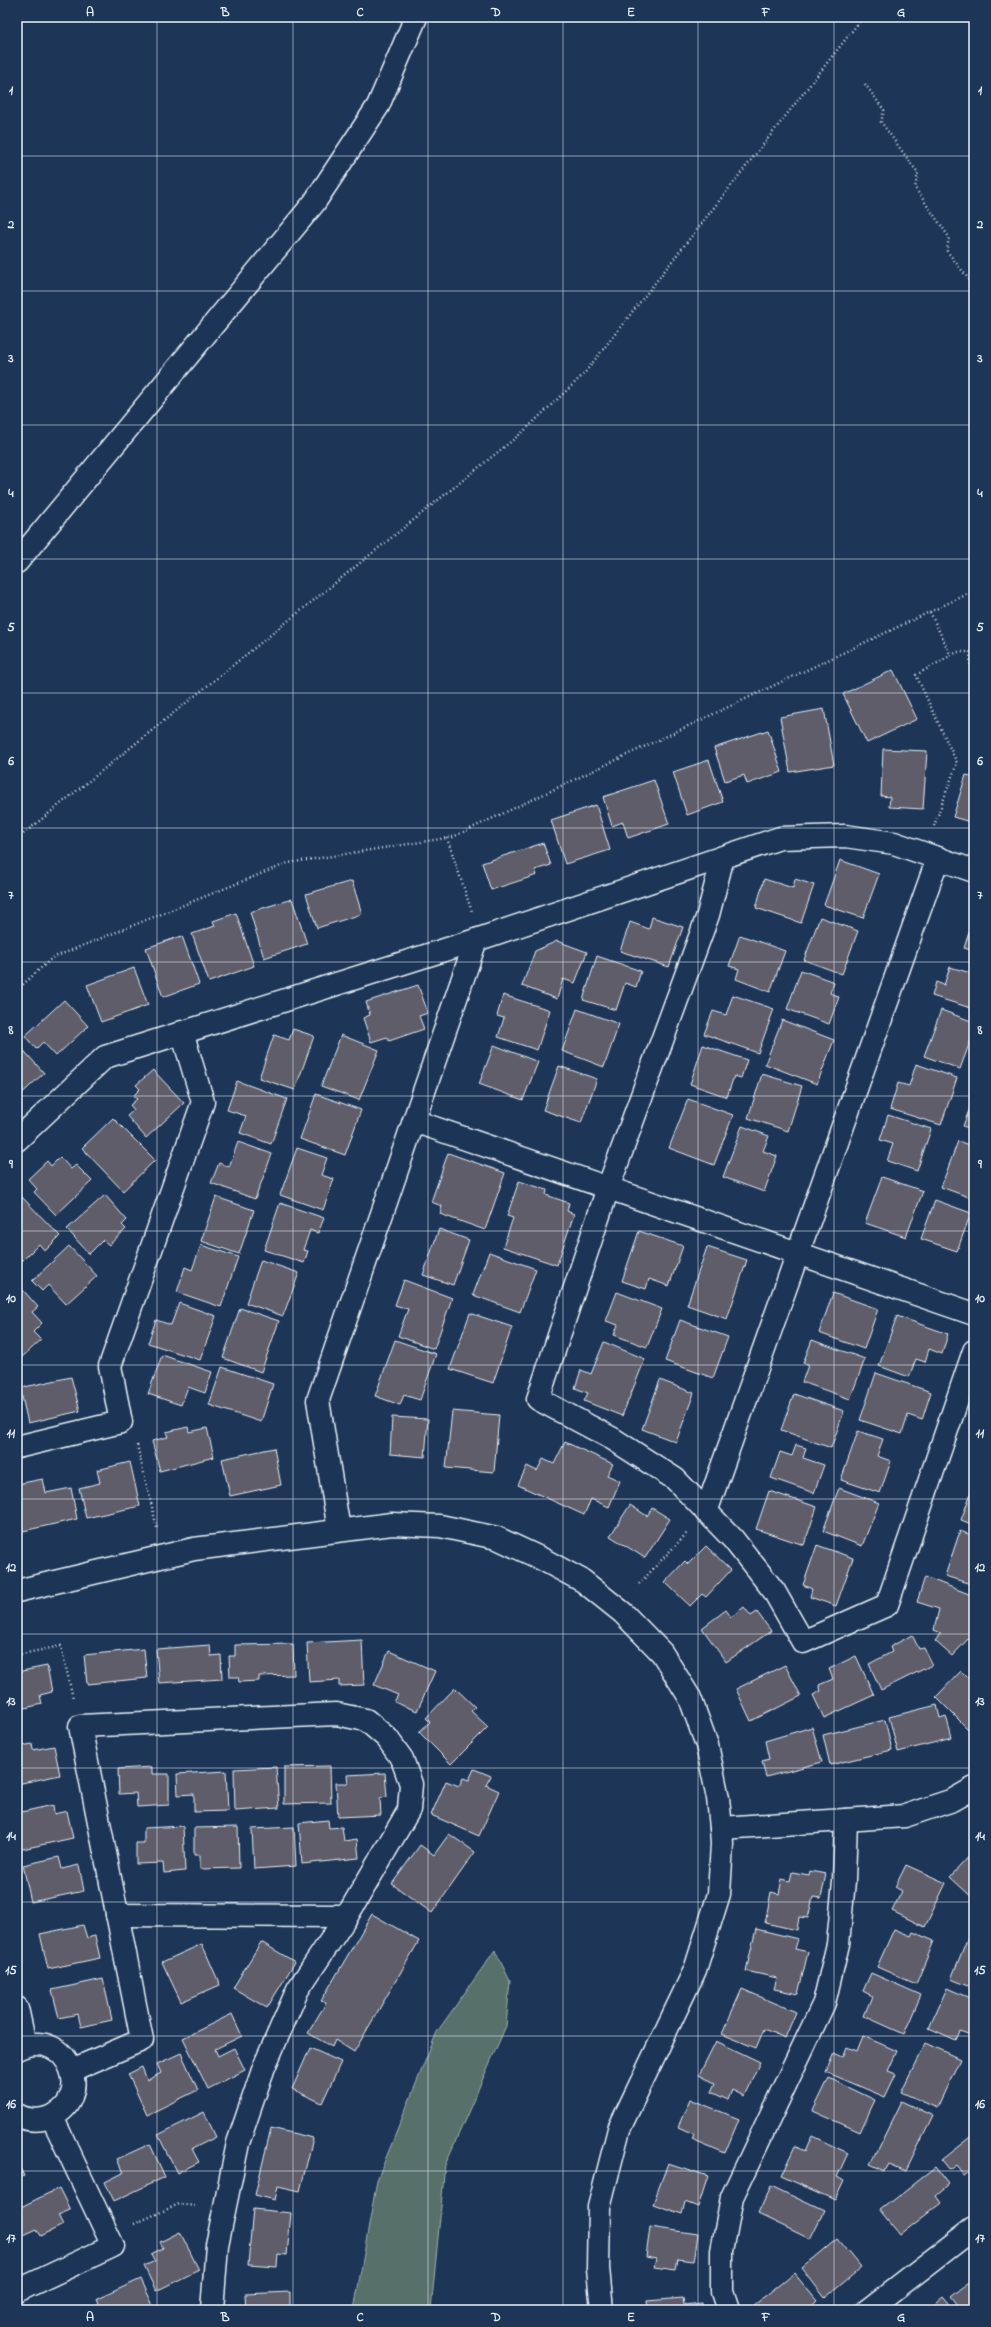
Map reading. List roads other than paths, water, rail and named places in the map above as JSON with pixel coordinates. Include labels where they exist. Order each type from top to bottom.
[{"type":"street","points":[[17,562],[314,203],[378,106],[416,17]]},
{"type":"street","points":[[17,1140],[105,1057],[476,940],[780,838],[845,836],[894,843],[974,871]]},
{"type":"street","points":[[706,1512],[798,1253],[931,856]]},
{"type":"street","points":[[723,857],[708,915],[608,1188],[538,1399],[613,1439],[675,1479],[733,1539],[774,1591],[803,1642],[887,1605],[974,1351]]},
{"type":"street","points":[[340,1530],[318,1400],[476,940]]},
{"type":"street","points":[[17,1447],[121,1422],[110,1366],[203,1102],[182,1032]]},
{"type":"street","points":[[414,1121],[974,1314]]},
{"type":"street","points":[[17,1591],[194,1549],[392,1524],[447,1527],[497,1538],[540,1558],[582,1581],[623,1614],[662,1653],[690,1698],[707,1745],[718,1798],[721,1828],[722,1844],[719,1894],[695,1970],[618,2129],[599,2207],[598,2268],[602,2310]]},
{"type":"street","points":[[72,2070],[142,2040],[80,1726],[336,1714],[366,1720],[387,1738],[402,1759],[411,1784],[409,1810],[347,1916],[298,1989],[264,2066],[238,2143],[217,2245],[212,2310]]},
{"type":"street","points":[[721,1828],[905,1816],[953,1800],[974,1788]]},
{"type":"street","points":[[728,2310],[722,2292],[722,2251],[732,2197],[824,2003],[838,1944],[844,1881],[846,1820]]},
{"type":"street","points":[[117,1915],[347,1916]]},
{"type":"street","points":[[17,2008],[21,2047],[37,2044],[53,2048],[66,2059],[72,2070],[74,2081],[68,2102],[52,2116],[42,2120],[29,2120],[17,2115]]},
{"type":"street","points":[[17,2291],[113,2246],[52,2116]]},
{"type":"street","points":[[868,2310],[974,2228]]}]
